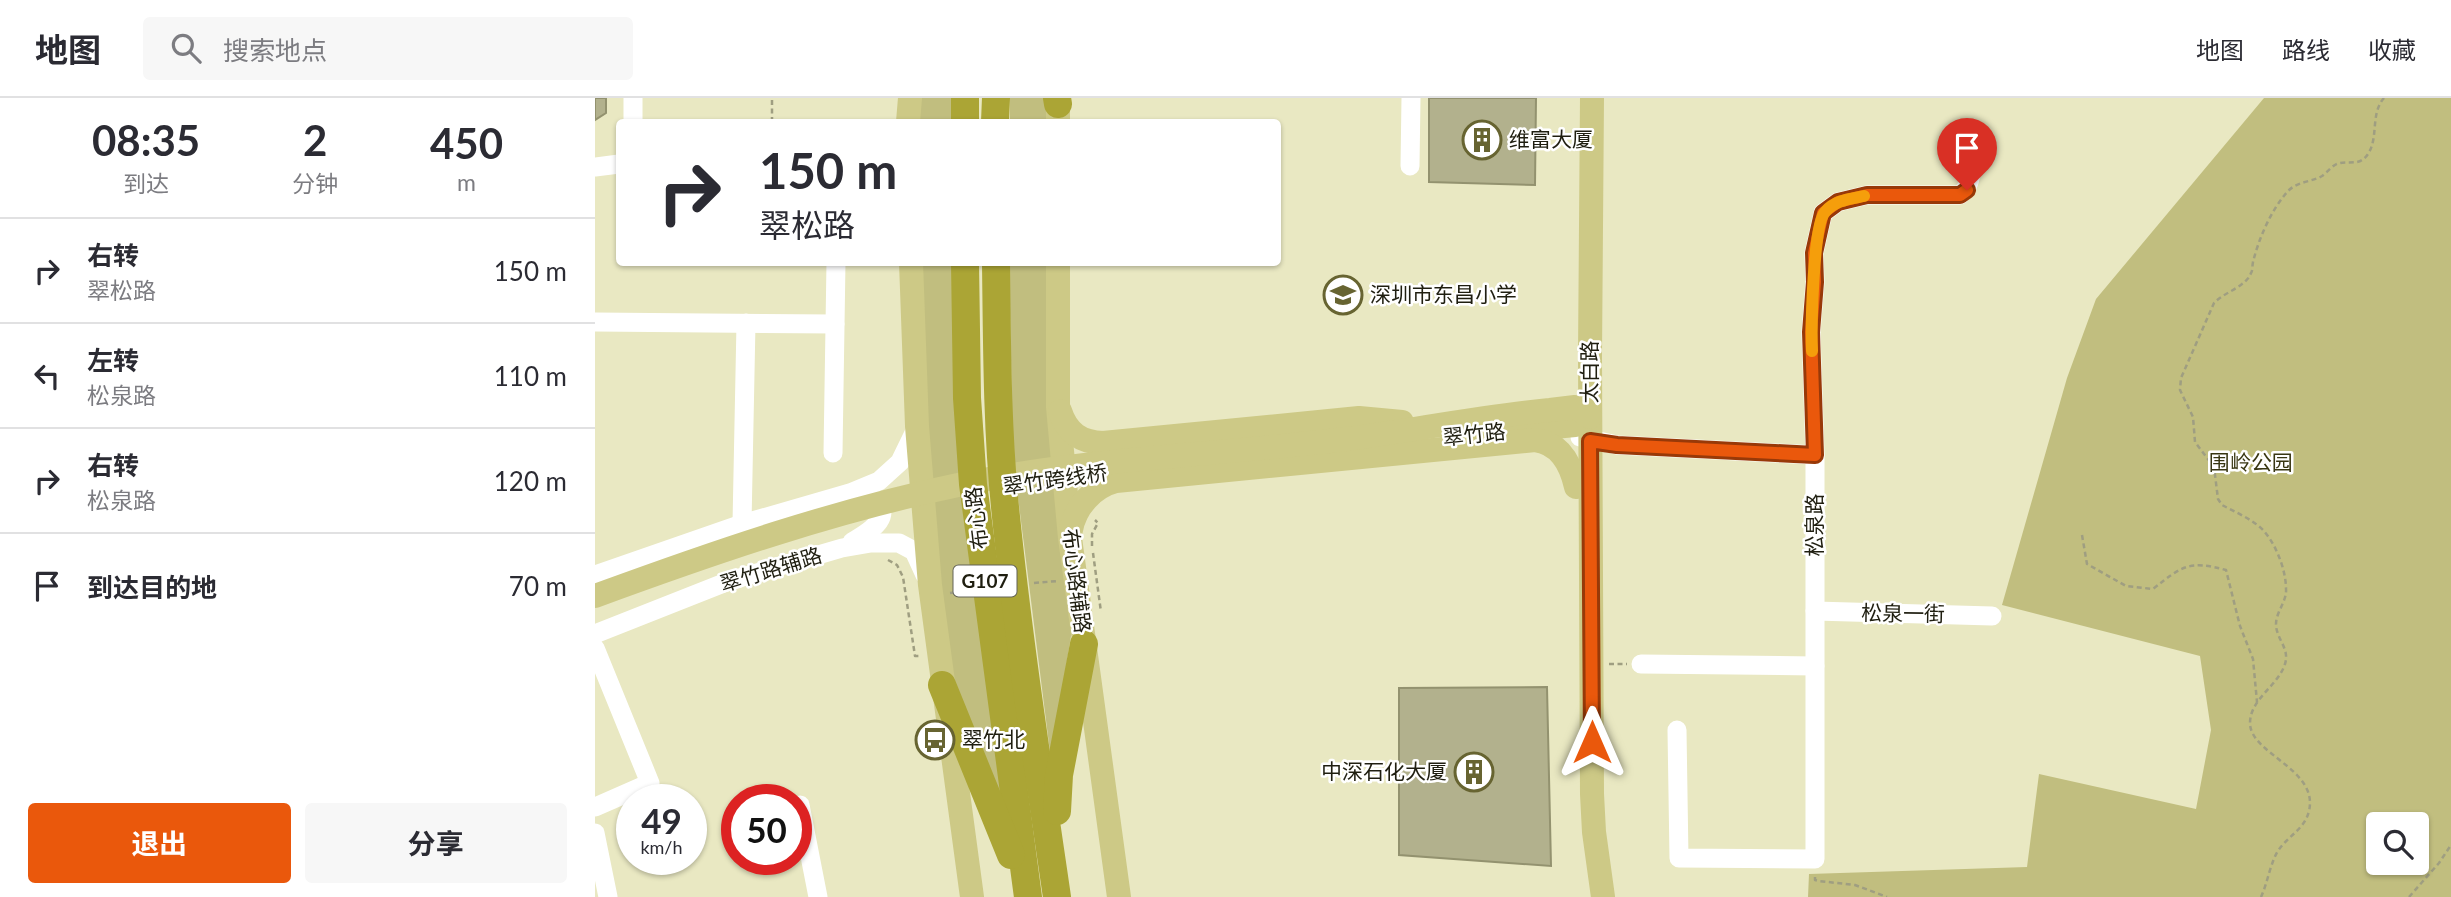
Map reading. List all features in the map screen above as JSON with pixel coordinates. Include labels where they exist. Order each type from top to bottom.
[{"type":"highway","points":[[965,98],[965,119]]},
{"type":"highway","points":[[995,119],[996,98]]},
{"type":"highway","name":"布心路","points":[[965,266],[967,398],[973,484],[1028,896]]},
{"type":"highway","name":"布心路","points":[[996,266],[997,385],[1005,505],[1020,636],[1056,885]]},
{"type":"highway","points":[[1056,885],[1059,775],[1084,644]]},
{"type":"highway","points":[[942,685],[1028,896]]},
{"type":"main road","points":[[908,119],[911,98]]},
{"type":"main road","name":"太白路","points":[[1576,98],[1581,425],[1592,663],[1592,794],[1603,897]]},
{"type":"main road","name":"太白路","points":[[1588,897],[1581,825],[1576,486],[1581,425],[1592,98]]},
{"type":"main road","points":[[911,266],[917,426],[930,585],[972,897]]},
{"type":"main road","name":"布心路辅路","points":[[1058,266],[1058,407],[1070,538],[1119,897]]},
{"type":"main road","points":[[1058,407],[1062,419],[1072,433],[1083,440],[1103,443],[1359,418],[1427,426]]},
{"type":"main road","name":"翠竹路","points":[[1363,442],[1427,426],[1581,425]]},
{"type":"main road","name":"翠竹路","points":[[1363,442],[1581,425]]},
{"type":"main road","name":"翠竹路","points":[[1363,442],[1395,455],[1543,441],[1553,446],[1569,462],[1576,486]]},
{"type":"main road","name":"翠竹跨线桥","points":[[595,596],[706,555],[810,522],[957,485],[1098,463],[1363,442]]},
{"type":"main road","name":"翠竹跨线桥","points":[[595,605],[686,569],[773,541],[967,494],[1077,476],[1363,442]]},
{"type":"main road","points":[[1103,443],[1091,450],[1091,469],[1099,480],[1116,481],[1395,455]]},
{"type":"main road","points":[[1070,538],[1072,523],[1084,502],[1102,486],[1116,481]]},
{"type":"street","points":[[633,98],[633,119]]},
{"type":"street","points":[[1410,166],[1411,98]]},
{"type":"street","name":"松泉路","points":[[1815,859],[1815,455],[1811,332],[1814,253],[1823,213],[1838,202],[1867,195],[1960,195],[1967,190],[1972,170],[1972,150]]},
{"type":"street","points":[[595,167],[616,164]]},
{"type":"street","points":[[833,453],[837,266]]},
{"type":"street","points":[[595,322],[835,324]]},
{"type":"street","points":[[742,524],[746,323]]},
{"type":"street","points":[[1581,425],[1617,445],[1815,455]]},
{"type":"street","points":[[595,575],[742,524],[849,493],[884,478],[897,466],[917,426]]},
{"type":"street","points":[[842,548],[872,531],[881,518],[879,507],[873,498],[863,493],[849,493]]},
{"type":"street","name":"翠竹路辅路","points":[[595,634],[729,581],[842,548],[879,542],[899,543],[914,551],[930,585]]},
{"type":"street","name":"松泉一街","points":[[1815,611],[1991,616]]},
{"type":"street","points":[[595,648],[650,783],[595,807]]},
{"type":"street","points":[[1641,664],[1815,666]]},
{"type":"street","points":[[1677,730],[1679,858],[1815,859]]},
{"type":"street","points":[[595,833],[608,897]]},
{"type":"street","points":[[812,866],[818,897]]},
{"type":"path","points":[[772,98],[772,119]]},
{"type":"path","points":[[2261,897],[2276,854],[2291,835],[2300,829],[2311,803],[2308,790],[2291,768],[2255,739],[2250,730],[2250,720],[2258,703],[2285,664],[2285,646],[2276,628],[2276,619],[2287,590],[2284,571],[2262,530],[2222,505],[2218,499],[2214,467],[2195,442],[2193,417],[2181,390],[2181,378],[2214,303],[2251,274],[2264,230],[2281,200],[2290,189],[2322,176],[2339,163],[2354,164],[2366,157],[2372,146],[2378,104],[2383,98]]},
{"type":"path","points":[[1098,523],[1093,534],[1092,547],[1101,613]]},
{"type":"path","points":[[2082,535],[2087,564],[2126,586],[2153,589],[2178,569],[2203,564],[2226,570],[2253,659],[2258,703]]},
{"type":"path","points":[[883,558],[897,565],[903,577],[915,656]]},
{"type":"path","points":[[1592,663],[1641,664]]},
{"type":"path","points":[[2409,897],[2451,845]]},
{"type":"path","points":[[1815,859],[1815,880],[1855,885],[1887,897]]},
{"type":"green space","points":[[920,98],[954,98],[954,119],[920,119]]},
{"type":"green space","points":[[1010,98],[1048,98],[1049,119],[1010,119]]},
{"type":"green space","name":"围岭公园","points":[[2264,98],[2451,98],[2451,897],[1808,897],[1809,874],[2027,867],[2039,774],[2196,809],[2211,730],[2200,656],[2002,605],[2067,378],[2096,299]]},
{"type":"green space","points":[[921,266],[955,266],[1006,820],[946,679],[935,583]]},
{"type":"green space","points":[[1009,266],[1047,266],[1072,630],[1051,760],[1013,457]]},
{"type":"building","points":[[595,98],[606,98],[606,113],[595,120]]},
{"type":"building","name":"维富大厦","points":[[1429,98],[1536,98],[1535,185],[1429,182]]},
{"type":"building","name":"中深石化大厦","points":[[1547,687],[1551,866],[1399,855],[1399,688]]},
{"type":"slow traffic","points":[[1812,351],[1814,253],[1823,213],[1838,202],[1864,196]]},
{"type":"place","name":"维富大厦","points":[[1482,140]]},
{"type":"place","name":"深圳市东昌小学","points":[[1343,295]]},
{"type":"place","name":"翠竹北","points":[[935,740]]},
{"type":"place","name":"中深石化大厦","points":[[1474,772]]},
{"type":"route","points":[[1592,742],[1590,441],[1617,445],[1815,455],[1811,332],[1814,253],[1823,213],[1838,202],[1867,195],[1960,195],[1967,190]]}]
